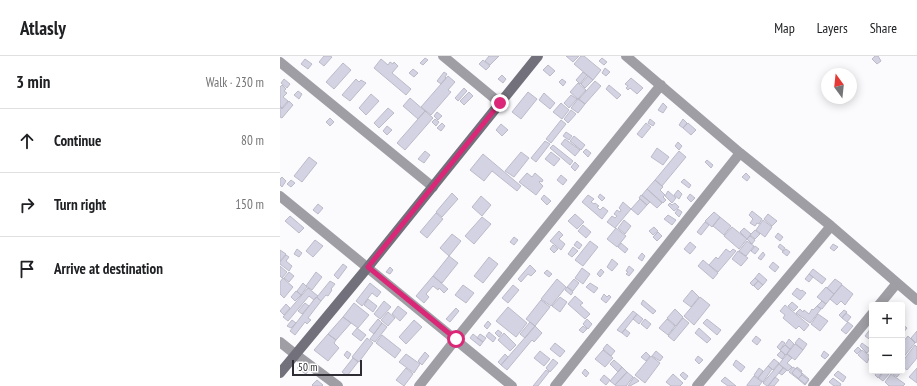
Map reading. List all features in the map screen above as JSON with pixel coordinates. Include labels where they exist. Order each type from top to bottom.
[{"type":"street","points":[[443,56],[500,103]]},
{"type":"street","points":[[280,373],[368,267],[538,56]]},
{"type":"street","points":[[626,56],[740,153],[831,226],[917,300]]},
{"type":"street","points":[[280,62],[433,187]]},
{"type":"street","points":[[419,386],[661,86]]},
{"type":"street","points":[[555,386],[740,153]]},
{"type":"street","points":[[280,196],[512,386]]},
{"type":"street","points":[[698,386],[831,226]]},
{"type":"street","points":[[881,302],[897,283]]},
{"type":"street","points":[[813,386],[869,318]]},
{"type":"street","points":[[280,342],[338,386]]},
{"type":"building","points":[[324,56],[332,57],[324,66],[319,62]]},
{"type":"building","points":[[489,56],[499,56],[490,65],[485,61]]},
{"type":"building","points":[[566,56],[579,56],[573,62]]},
{"type":"building","points":[[581,56],[584,56],[601,70],[593,80],[574,64]]},
{"type":"building","points":[[875,56],[878,56],[881,61],[877,64],[872,59]]},
{"type":"building","points":[[425,58],[428,60],[423,65],[420,63]]},
{"type":"building","points":[[602,58],[607,62],[604,65],[599,61]]},
{"type":"building","points":[[305,59],[312,64],[308,69],[301,64]]},
{"type":"building","points":[[381,59],[388,65],[390,62],[393,64],[394,62],[398,66],[392,73],[411,89],[406,95],[374,68]]},
{"type":"building","points":[[483,60],[490,66],[486,70],[479,64]]},
{"type":"building","points":[[343,63],[351,70],[334,89],[326,82]]},
{"type":"building","points":[[548,65],[555,71],[550,76],[543,70]]},
{"type":"building","points":[[605,68],[610,72],[606,76],[602,73]]},
{"type":"building","points":[[413,69],[418,73],[414,77],[409,73]]},
{"type":"building","points":[[444,72],[447,74],[445,77],[446,78],[441,84],[437,81]]},
{"type":"building","points":[[583,72],[587,75],[580,84],[576,80]]},
{"type":"building","points":[[502,75],[506,79],[503,83],[498,79]]},
{"type":"building","points":[[448,76],[455,82],[448,90],[451,92],[431,115],[421,107]]},
{"type":"building","points":[[588,76],[593,80],[585,88],[581,84]]},
{"type":"building","points":[[631,78],[643,88],[637,94],[630,88],[628,90],[626,88],[628,86],[625,84]]},
{"type":"building","points":[[284,79],[290,84],[287,88],[281,83]]},
{"type":"building","points":[[356,79],[359,82],[361,80],[366,83],[350,101],[342,95]]},
{"type":"building","points":[[562,79],[566,82],[563,86],[559,82]]},
{"type":"building","points":[[595,81],[601,86],[585,104],[579,99]]},
{"type":"building","points":[[578,83],[586,90],[578,99],[570,92]]},
{"type":"building","points":[[282,85],[286,89],[284,91],[287,93],[283,97],[288,101],[282,108],[280,106],[280,87]]},
{"type":"building","points":[[609,85],[621,95],[617,99],[606,89]]},
{"type":"building","points":[[464,88],[467,91],[458,101],[455,98]]},
{"type":"building","points":[[298,91],[302,94],[299,99],[294,95]]},
{"type":"building","points":[[469,92],[473,96],[464,105],[460,101]]},
{"type":"building","points":[[528,92],[537,99],[521,119],[512,112]]},
{"type":"building","points":[[544,93],[555,103],[550,109],[539,100]]},
{"type":"building","points":[[371,94],[379,101],[366,115],[359,108]]},
{"type":"building","points":[[571,95],[577,99],[569,108],[564,103]]},
{"type":"building","points":[[410,98],[425,111],[418,119],[403,106]]},
{"type":"building","points":[[578,99],[585,104],[578,113],[571,108]]},
{"type":"building","points":[[289,101],[293,105],[282,118],[280,117],[280,107],[282,109]]},
{"type":"building","points":[[561,103],[569,110],[562,119],[553,112]]},
{"type":"building","points":[[663,103],[667,107],[663,113],[658,110]]},
{"type":"building","points":[[388,108],[394,113],[379,128],[374,123]]},
{"type":"building","points":[[571,110],[576,114],[568,123],[564,119]]},
{"type":"building","points":[[425,111],[433,118],[405,150],[397,143]]},
{"type":"building","points":[[437,112],[442,116],[438,120],[434,116]]},
{"type":"building","points":[[330,118],[334,122],[330,126],[326,122]]},
{"type":"building","points":[[435,119],[439,122],[436,126],[432,122]]},
{"type":"building","points":[[650,119],[655,123],[653,126],[648,123]]},
{"type":"building","points":[[683,119],[687,123],[683,128],[679,125]]},
{"type":"building","points":[[561,120],[566,124],[551,143],[546,139]]},
{"type":"building","points":[[442,123],[445,126],[441,131],[437,128]]},
{"type":"building","points":[[646,123],[651,127],[642,138],[637,134]]},
{"type":"building","points":[[688,123],[696,130],[691,135],[683,128]]},
{"type":"building","points":[[501,124],[508,130],[502,136],[496,130]]},
{"type":"building","points":[[387,126],[392,130],[387,135],[383,131]]},
{"type":"building","points":[[566,132],[572,136],[569,140],[563,136]]},
{"type":"building","points":[[574,136],[585,145],[581,150],[570,141]]},
{"type":"building","points":[[565,139],[580,150],[575,156],[561,144]]},
{"type":"building","points":[[545,141],[550,144],[536,162],[531,158]]},
{"type":"building","points":[[678,142],[682,146],[679,150],[675,146]]},
{"type":"building","points":[[553,145],[573,161],[570,165],[550,148]]},
{"type":"building","points":[[657,148],[669,157],[663,165],[651,157]]},
{"type":"building","points":[[586,149],[591,153],[588,157],[583,152]]},
{"type":"building","points":[[425,151],[430,155],[424,163],[418,159]]},
{"type":"building","points":[[679,151],[686,157],[662,186],[655,180]]},
{"type":"building","points":[[521,152],[529,158],[514,177],[505,171]]},
{"type":"building","points":[[551,152],[560,159],[554,166],[545,159]]},
{"type":"building","points":[[483,154],[521,186],[517,191],[492,171],[484,181],[470,170]]},
{"type":"building","points":[[309,157],[317,163],[302,182],[294,176]]},
{"type":"building","points":[[707,160],[713,165],[711,168],[705,162]]},
{"type":"building","points":[[575,162],[579,166],[575,171],[571,167]]},
{"type":"building","points":[[527,173],[532,177],[535,173],[543,180],[542,182],[539,182],[543,186],[536,195],[519,182]]},
{"type":"building","points":[[746,173],[750,177],[747,181],[742,177]]},
{"type":"building","points":[[561,175],[567,180],[563,185],[557,180]]},
{"type":"building","points":[[282,177],[286,181],[282,187],[280,185],[280,179]]},
{"type":"building","points":[[684,179],[691,185],[689,188],[681,182]]},
{"type":"building","points":[[291,180],[295,183],[291,187],[287,184]]},
{"type":"building","points":[[655,180],[663,187],[660,190],[665,195],[663,197],[666,200],[663,203],[647,189]]},
{"type":"building","points":[[647,189],[662,203],[657,208],[642,195]]},
{"type":"building","points":[[678,190],[682,194],[679,199],[674,195]]},
{"type":"building","points":[[668,191],[676,198],[672,203],[665,196]]},
{"type":"building","points":[[452,193],[458,199],[442,217],[436,212]]},
{"type":"building","points":[[600,194],[605,198],[602,201],[598,197]]},
{"type":"building","points":[[690,194],[695,198],[691,202],[687,198]]},
{"type":"building","points":[[544,195],[551,201],[547,205],[541,199]]},
{"type":"building","points":[[588,195],[594,199],[591,202],[599,206],[597,207],[600,210],[603,207],[608,211],[602,219],[582,202]]},
{"type":"building","points":[[641,195],[650,202],[647,205],[639,198]]},
{"type":"building","points":[[481,196],[491,205],[482,216],[472,207]]},
{"type":"building","points":[[640,199],[647,205],[638,215],[631,209]]},
{"type":"building","points":[[623,202],[631,209],[615,228],[607,222],[612,216],[615,218],[617,216],[614,214],[617,210],[620,212],[621,210],[619,208]]},
{"type":"building","points":[[670,203],[672,205],[675,203],[679,207],[674,211],[668,205]]},
{"type":"building","points":[[318,204],[323,208],[318,214],[313,210]]},
{"type":"building","points":[[678,209],[682,212],[679,217],[675,213]]},
{"type":"building","points":[[752,211],[762,219],[759,224],[757,223],[755,226],[750,223],[753,219],[749,215]]},
{"type":"building","points":[[714,212],[720,217],[712,227],[705,221]]},
{"type":"building","points":[[436,213],[443,219],[427,238],[420,232]]},
{"type":"building","points":[[575,214],[584,222],[577,229],[568,221]]},
{"type":"building","points":[[768,214],[777,221],[772,226],[764,219]]},
{"type":"building","points":[[668,215],[676,220],[672,225],[664,219]]},
{"type":"building","points":[[290,216],[304,228],[299,233],[285,221]]},
{"type":"building","points":[[482,217],[491,224],[474,244],[465,236]]},
{"type":"building","points":[[720,217],[731,226],[724,235],[713,226]]},
{"type":"building","points":[[624,220],[631,226],[625,234],[618,228]]},
{"type":"building","points":[[763,220],[772,227],[765,237],[756,230]]},
{"type":"building","points":[[705,222],[709,225],[701,235],[697,232]]},
{"type":"building","points":[[583,225],[591,232],[586,238],[578,231]]},
{"type":"building","points":[[654,227],[658,231],[653,235],[649,231]]},
{"type":"building","points":[[732,227],[747,239],[739,249],[724,236]]},
{"type":"building","points":[[616,228],[626,236],[617,247],[607,239]]},
{"type":"building","points":[[744,228],[751,234],[747,239],[740,232]]},
{"type":"building","points":[[755,230],[760,234],[755,239],[750,235]]},
{"type":"building","points":[[559,231],[563,235],[559,239],[565,244],[561,250],[550,241]]},
{"type":"building","points":[[658,232],[662,236],[657,241],[653,237]]},
{"type":"building","points":[[778,233],[783,237],[780,241],[775,237]]},
{"type":"building","points":[[452,234],[461,241],[449,256],[440,248]]},
{"type":"building","points":[[750,236],[755,240],[752,244],[747,239]]},
{"type":"building","points":[[514,237],[518,240],[514,245],[510,242]]},
{"type":"building","points":[[315,240],[323,246],[313,257],[306,251]]},
{"type":"building","points":[[577,241],[582,245],[579,249],[574,245]]},
{"type":"building","points":[[590,241],[598,247],[583,266],[575,260]]},
{"type":"building","points":[[747,241],[754,246],[746,256],[739,251]]},
{"type":"building","points":[[690,242],[696,247],[690,254],[684,249]]},
{"type":"building","points":[[621,243],[628,249],[625,253],[618,247]]},
{"type":"building","points":[[780,244],[785,248],[783,251],[778,247]]},
{"type":"building","points":[[833,244],[838,247],[834,251],[830,248]]},
{"type":"building","points":[[553,245],[558,249],[554,253],[550,249]]},
{"type":"building","points":[[755,246],[759,249],[755,254],[751,251]]},
{"type":"building","points":[[573,247],[578,251],[572,257],[568,254]]},
{"type":"building","points":[[297,249],[302,253],[299,257],[294,254]]},
{"type":"building","points":[[726,249],[730,252],[733,249],[736,251],[718,272],[709,265],[716,257],[718,259]]},
{"type":"building","points":[[786,249],[790,252],[787,256],[782,252]]},
{"type":"building","points":[[280,250],[286,254],[280,261]]},
{"type":"building","points":[[738,251],[748,258],[741,266],[732,259]]},
{"type":"building","points":[[763,252],[765,255],[761,260],[758,258]]},
{"type":"building","points":[[642,253],[645,256],[642,261],[638,258]]},
{"type":"building","points":[[286,255],[289,257],[286,261],[292,266],[289,271],[280,264]]},
{"type":"building","points":[[449,256],[458,263],[442,283],[433,276]]},
{"type":"building","points":[[489,257],[498,264],[483,283],[474,276]]},
{"type":"building","points":[[612,259],[618,264],[612,271],[607,267]]},
{"type":"building","points":[[703,260],[718,273],[713,279],[698,266]]},
{"type":"building","points":[[773,262],[779,267],[775,272],[769,267]]},
{"type":"building","points":[[343,264],[347,267],[338,279],[334,275]]},
{"type":"building","points":[[530,265],[536,271],[531,276],[528,274],[521,282],[518,279]]},
{"type":"building","points":[[280,266],[287,272],[282,278],[280,276]]},
{"type":"building","points":[[629,266],[634,270],[629,276],[626,274],[628,272],[626,271]]},
{"type":"building","points":[[390,267],[393,270],[390,274],[386,272]]},
{"type":"building","points":[[582,268],[590,274],[583,284],[575,278]]},
{"type":"building","points":[[601,269],[604,272],[600,277],[597,274]]},
{"type":"building","points":[[813,269],[826,279],[822,284],[809,274]]},
{"type":"building","points":[[547,270],[552,274],[549,277],[544,273]]},
{"type":"building","points":[[289,272],[294,276],[289,282],[284,278]]},
{"type":"building","points":[[316,272],[322,277],[312,290],[306,286]]},
{"type":"building","points":[[759,273],[767,280],[763,285],[755,278]]},
{"type":"building","points":[[809,274],[813,277],[809,282],[805,279]]},
{"type":"building","points":[[433,276],[448,289],[444,293],[439,288],[438,290],[433,286],[426,294],[429,297],[424,303],[416,296]]},
{"type":"building","points":[[283,278],[293,287],[284,298],[280,294],[280,282]]},
{"type":"building","points":[[755,278],[758,281],[753,286],[750,283]]},
{"type":"building","points":[[557,279],[566,287],[551,306],[541,299]]},
{"type":"building","points":[[574,279],[579,283],[573,291],[567,287]]},
{"type":"building","points":[[835,279],[842,284],[834,294],[827,288]]},
{"type":"building","points":[[330,281],[335,284],[328,296],[326,295],[321,301],[317,297]]},
{"type":"building","points":[[758,281],[763,285],[758,290],[754,286]]},
{"type":"building","points":[[303,283],[307,287],[301,295],[297,291]]},
{"type":"building","points":[[370,283],[381,292],[377,297],[372,293],[362,306],[356,301]]},
{"type":"building","points":[[590,283],[598,288],[594,293],[586,287]]},
{"type":"building","points":[[463,285],[474,293],[466,303],[455,295]]},
{"type":"building","points":[[513,285],[519,290],[508,303],[502,298]]},
{"type":"building","points":[[842,285],[853,294],[845,305],[841,301],[837,305],[830,299]]},
{"type":"building","points":[[567,287],[573,292],[571,295],[565,290]]},
{"type":"building","points":[[826,287],[834,294],[826,304],[817,297]]},
{"type":"building","points":[[308,288],[318,296],[314,300],[309,296],[288,321],[283,317]]},
{"type":"building","points":[[797,288],[806,293],[800,300],[792,294]]},
{"type":"building","points":[[692,290],[699,297],[691,307],[683,301]]},
{"type":"building","points":[[296,291],[301,295],[295,301],[291,297]]},
{"type":"building","points":[[604,294],[607,297],[609,295],[611,297],[606,303],[601,299]]},
{"type":"building","points":[[575,296],[583,303],[580,305],[590,314],[585,319],[568,304]]},
{"type":"building","points":[[316,297],[321,301],[308,318],[311,320],[307,324],[305,322],[295,335],[290,331]]},
{"type":"building","points":[[560,297],[567,302],[560,312],[552,306]]},
{"type":"building","points":[[700,297],[710,305],[694,325],[684,316]]},
{"type":"building","points":[[368,299],[377,306],[373,312],[364,305]]},
{"type":"building","points":[[541,300],[550,307],[535,326],[526,319]]},
{"type":"building","points":[[643,300],[656,311],[653,314],[641,304]]},
{"type":"building","points":[[384,301],[391,307],[380,319],[374,314]]},
{"type":"building","points":[[822,301],[826,304],[822,309],[817,306]]},
{"type":"building","points":[[792,302],[798,307],[794,311],[788,306]]},
{"type":"building","points":[[305,303],[309,306],[302,314],[298,311]]},
{"type":"building","points":[[354,303],[369,315],[358,328],[343,317]]},
{"type":"building","points":[[286,304],[290,308],[284,315],[280,311]]},
{"type":"building","points":[[785,305],[809,325],[804,331],[799,326],[796,329],[783,318],[785,315],[780,311]]},
{"type":"building","points":[[398,306],[407,313],[400,321],[392,314]]},
{"type":"building","points":[[817,306],[821,309],[810,323],[796,313],[800,309],[809,314],[812,309],[813,310]]},
{"type":"building","points":[[508,307],[527,323],[516,337],[496,321]]},
{"type":"building","points":[[456,308],[459,311],[450,322],[446,319]]},
{"type":"building","points":[[675,309],[683,317],[676,326],[667,318]]},
{"type":"building","points":[[844,310],[847,312],[842,318],[839,315]]},
{"type":"building","points":[[633,311],[637,314],[622,333],[617,330]]},
{"type":"building","points":[[388,312],[395,318],[388,326],[381,320]]},
{"type":"building","points":[[846,313],[851,317],[847,322],[842,318]]},
{"type":"building","points":[[637,314],[643,319],[639,324],[633,319]]},
{"type":"building","points":[[818,314],[828,321],[820,331],[811,324]]},
{"type":"building","points":[[343,317],[351,323],[336,340],[328,334]]},
{"type":"building","points":[[683,318],[689,323],[674,341],[668,336]]},
{"type":"building","points":[[378,319],[382,323],[374,334],[369,330]]},
{"type":"building","points":[[587,319],[592,324],[588,329],[583,324]]},
{"type":"building","points":[[645,319],[651,324],[647,329],[641,324]]},
{"type":"building","points":[[667,319],[675,326],[668,335],[659,328]]},
{"type":"building","points":[[707,319],[721,330],[717,335],[703,323]]},
{"type":"building","points":[[292,320],[296,323],[291,328],[287,326]]},
{"type":"building","points":[[414,320],[422,327],[406,344],[399,337]]},
{"type":"building","points":[[488,321],[491,324],[487,329],[484,326]]},
{"type":"building","points":[[530,322],[535,326],[525,338],[520,334]]},
{"type":"building","points":[[848,322],[853,326],[846,334],[841,330]]},
{"type":"building","points":[[382,323],[387,327],[375,342],[370,339]]},
{"type":"building","points":[[535,326],[542,333],[534,342],[532,340],[507,370],[501,365]]},
{"type":"building","points":[[583,326],[587,329],[583,333],[579,330]]},
{"type":"building","points":[[357,328],[366,335],[361,341],[352,334]]},
{"type":"building","points":[[699,328],[711,339],[707,343],[695,333]]},
{"type":"building","points":[[625,329],[630,333],[627,337],[622,333]]},
{"type":"building","points":[[498,330],[502,333],[499,337],[495,333]]},
{"type":"building","points":[[869,331],[869,339],[865,336]]},
{"type":"building","points":[[917,331],[917,341],[916,343],[911,338]]},
{"type":"building","points":[[489,332],[496,338],[493,342],[486,336]]},
{"type":"building","points":[[504,333],[516,345],[510,351],[498,340]]},
{"type":"building","points":[[328,334],[336,340],[334,343],[339,348],[328,361],[314,350]]},
{"type":"building","points":[[473,334],[483,342],[480,346],[470,338]]},
{"type":"building","points":[[480,334],[486,338],[483,342],[477,338]]},
{"type":"building","points":[[382,335],[401,350],[395,358],[376,343]]},
{"type":"building","points":[[756,336],[761,340],[757,345],[752,341]]},
{"type":"building","points":[[908,336],[915,343],[905,355],[905,340]]},
{"type":"building","points":[[367,338],[373,343],[359,362],[352,357]]},
{"type":"building","points":[[799,338],[807,344],[803,350],[795,343]]},
{"type":"building","points":[[789,339],[794,344],[790,349],[785,345]]},
{"type":"building","points":[[782,341],[785,343],[780,350],[777,347]]},
{"type":"building","points":[[555,343],[565,351],[560,357],[550,349]]},
{"type":"building","points":[[862,343],[869,348],[869,350],[867,353],[860,346]]},
{"type":"building","points":[[607,344],[615,351],[611,356],[603,349]]},
{"type":"building","points":[[795,344],[803,350],[795,360],[787,354]]},
{"type":"building","points":[[785,345],[790,349],[786,355],[780,350]]},
{"type":"building","points":[[915,345],[917,347],[917,358],[907,370],[905,368],[905,358]]},
{"type":"building","points":[[858,347],[861,350],[857,354],[854,351]]},
{"type":"building","points":[[603,350],[613,358],[605,367],[595,359]]},
{"type":"building","points":[[862,350],[869,355],[867,363],[858,355]]},
{"type":"building","points":[[347,351],[351,354],[348,359],[344,355]]},
{"type":"building","points":[[540,351],[550,359],[544,366],[534,358]]},
{"type":"building","points":[[656,351],[663,357],[660,361],[652,356]]},
{"type":"building","points":[[781,351],[785,355],[782,359],[777,355]]},
{"type":"building","points":[[824,351],[829,355],[825,359],[821,356]]},
{"type":"building","points":[[425,352],[429,356],[422,365],[418,361]]},
{"type":"building","points":[[646,352],[650,356],[646,361],[641,357]]},
{"type":"building","points":[[406,354],[420,364],[414,373],[399,362]]},
{"type":"building","points":[[505,354],[508,357],[501,365],[498,362]]},
{"type":"building","points":[[787,354],[792,358],[787,363],[792,367],[788,371],[779,364]]},
{"type":"building","points":[[651,356],[660,363],[645,383],[635,375]]},
{"type":"building","points":[[698,356],[703,360],[699,364],[695,360]]},
{"type":"building","points":[[353,358],[358,362],[347,376],[342,372]]},
{"type":"building","points":[[553,359],[558,363],[550,372],[546,368]]},
{"type":"building","points":[[774,359],[779,363],[773,370],[768,366]]},
{"type":"building","points":[[614,360],[622,367],[618,372],[610,364]]},
{"type":"building","points":[[736,360],[745,367],[741,372],[733,365]]},
{"type":"building","points":[[779,364],[783,368],[767,386],[763,383]]},
{"type":"building","points":[[300,365],[308,371],[306,374],[297,368]]},
{"type":"building","points":[[768,366],[772,369],[763,382],[758,378]]},
{"type":"building","points":[[622,367],[627,372],[615,385],[610,381]]},
{"type":"building","points":[[793,367],[796,369],[797,367],[802,371],[802,374],[798,379],[789,372]]},
{"type":"building","points":[[406,368],[413,374],[404,386],[396,380]]},
{"type":"building","points":[[759,368],[763,371],[758,378],[754,375]]},
{"type":"building","points":[[783,368],[787,370],[782,375],[779,373]]},
{"type":"building","points":[[796,368],[809,379],[805,384],[792,373]]},
{"type":"building","points":[[917,368],[917,383],[909,377]]},
{"type":"building","points":[[585,369],[589,373],[586,377],[582,373]]},
{"type":"building","points":[[546,370],[549,372],[538,386],[533,386]]},
{"type":"building","points":[[838,371],[846,377],[843,382],[834,375]]},
{"type":"building","points":[[627,372],[633,377],[626,386],[615,385]]},
{"type":"building","points":[[683,372],[688,376],[685,380],[680,375]]},
{"type":"building","points":[[673,374],[683,383],[680,386],[671,386],[666,382]]},
{"type":"building","points":[[876,374],[881,374],[878,378]]},
{"type":"building","points":[[882,374],[889,374],[883,381],[879,378]]},
{"type":"building","points":[[891,374],[905,384],[903,386],[889,386],[885,382]]},
{"type":"building","points":[[604,375],[610,380],[606,385],[600,380]]},
{"type":"building","points":[[802,375],[809,380],[805,385],[798,379]]},
{"type":"building","points":[[754,376],[762,382],[759,386],[747,386],[747,385]]},
{"type":"building","points":[[634,377],[639,381],[628,386]]},
{"type":"building","points":[[725,377],[736,386],[728,386],[721,381]]},
{"type":"building","points":[[775,377],[779,380],[774,386],[768,386]]},
{"type":"building","points":[[833,378],[841,384],[840,386],[834,386],[829,382]]},
{"type":"building","points":[[317,380],[323,385],[322,386],[312,385]]},
{"type":"route","points":[[456,339],[368,267],[500,103]]}]
